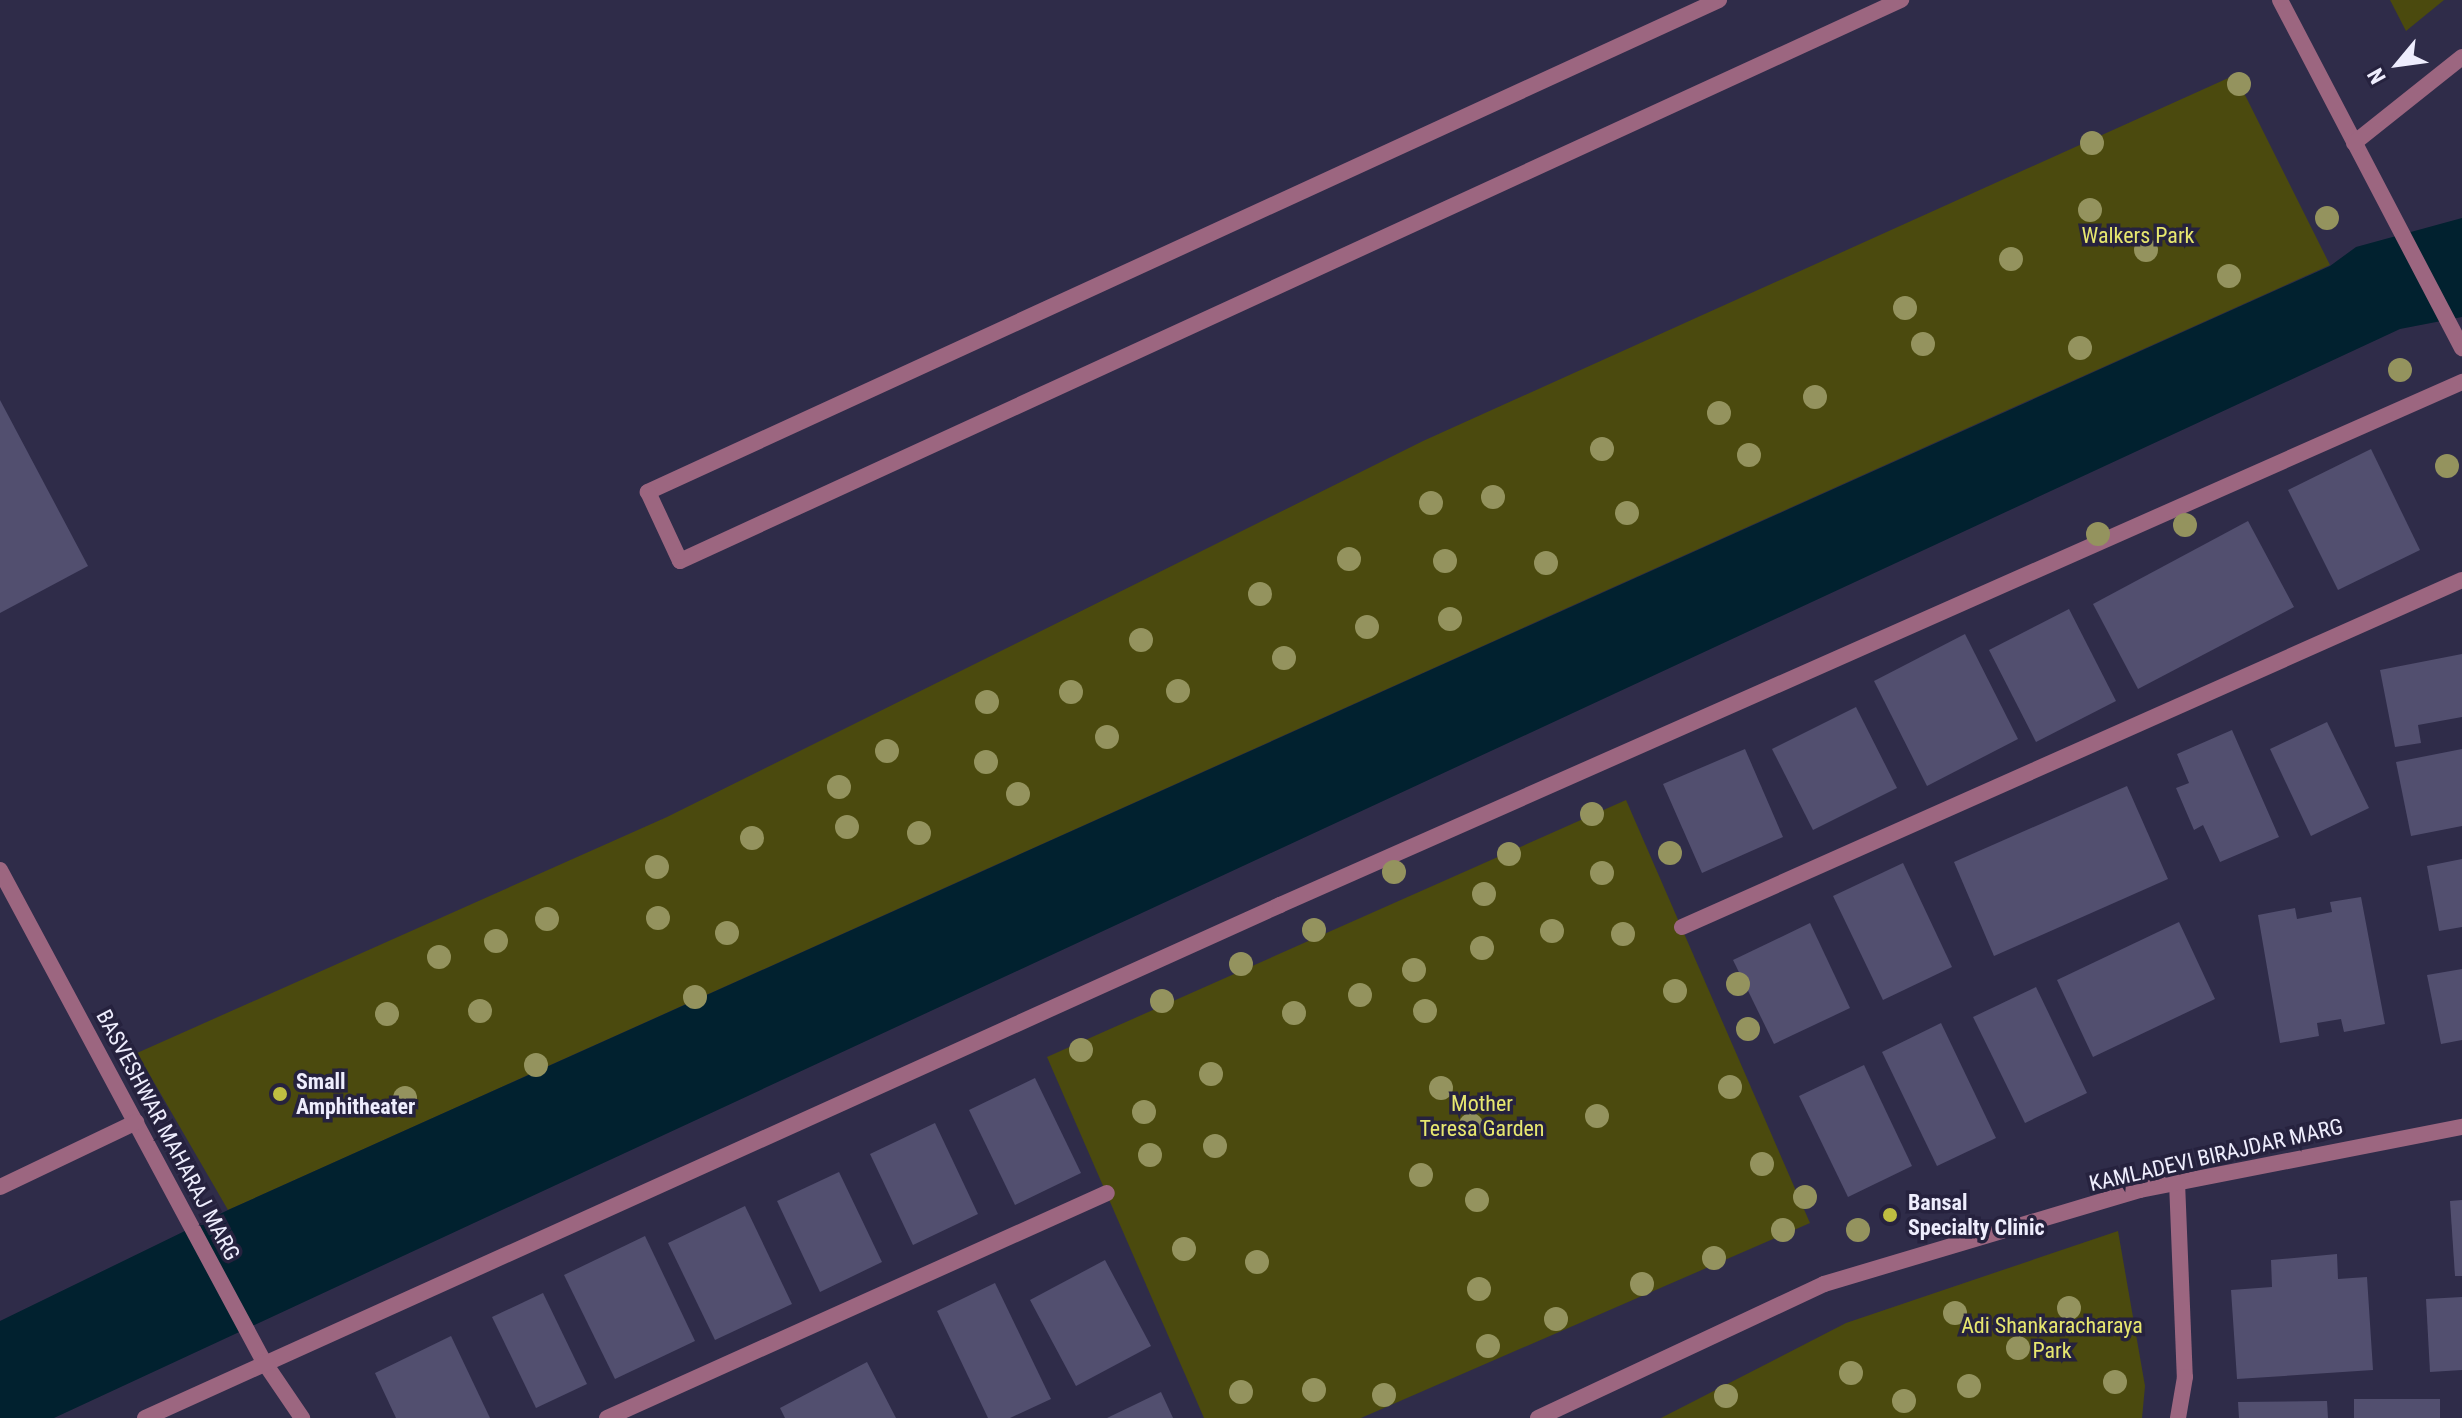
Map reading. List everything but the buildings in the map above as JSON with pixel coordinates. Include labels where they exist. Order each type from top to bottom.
[{"type":"street","points":[[1719,0],[648,492],[680,561],[1901,0]]},
{"type":"street","points":[[2280,0],[2462,348]]},
{"type":"street","points":[[2354,143],[2462,57]]},
{"type":"street","points":[[145,1418],[264,1362],[2462,382]]},
{"type":"street","points":[[1682,927],[2462,580]]},
{"type":"street","name":"BASVESHWAR MAHARAJ MARG","points":[[0,870],[264,1362],[302,1418]]},
{"type":"street","points":[[0,1187],[136,1122]]},
{"type":"street","name":"KAMLADEVI BIRAJDAR MARG","points":[[1538,1418],[1824,1284],[2177,1182],[2462,1127]]},
{"type":"street","points":[[2177,1182],[2185,1377],[2178,1418]]},
{"type":"street","points":[[607,1418],[1107,1193]]},
{"type":"green space","points":[[2390,0],[2444,0],[2406,31]]},
{"type":"green space","name":"Walkers Park","points":[[2235,75],[2330,265],[228,1210],[137,1053],[667,817],[1423,441]]},
{"type":"green space","name":"Mother Teresa Garden","points":[[1626,800],[1810,1223],[1361,1418],[1204,1418],[1047,1057]]},
{"type":"green space","name":"Adi Shankaracharaya Park","points":[[2118,1231],[2145,1386],[2142,1418],[1661,1418],[1846,1323]]},
{"type":"water","points":[[2462,218],[2462,317],[2400,329],[54,1418],[0,1418],[0,1321],[228,1210],[2330,266],[2356,247]]},
{"type":"place","name":"Small Amphitheater","points":[[280,1094]]},
{"type":"place","name":"Bansal Specialty Clinic","points":[[1890,1215]]}]
